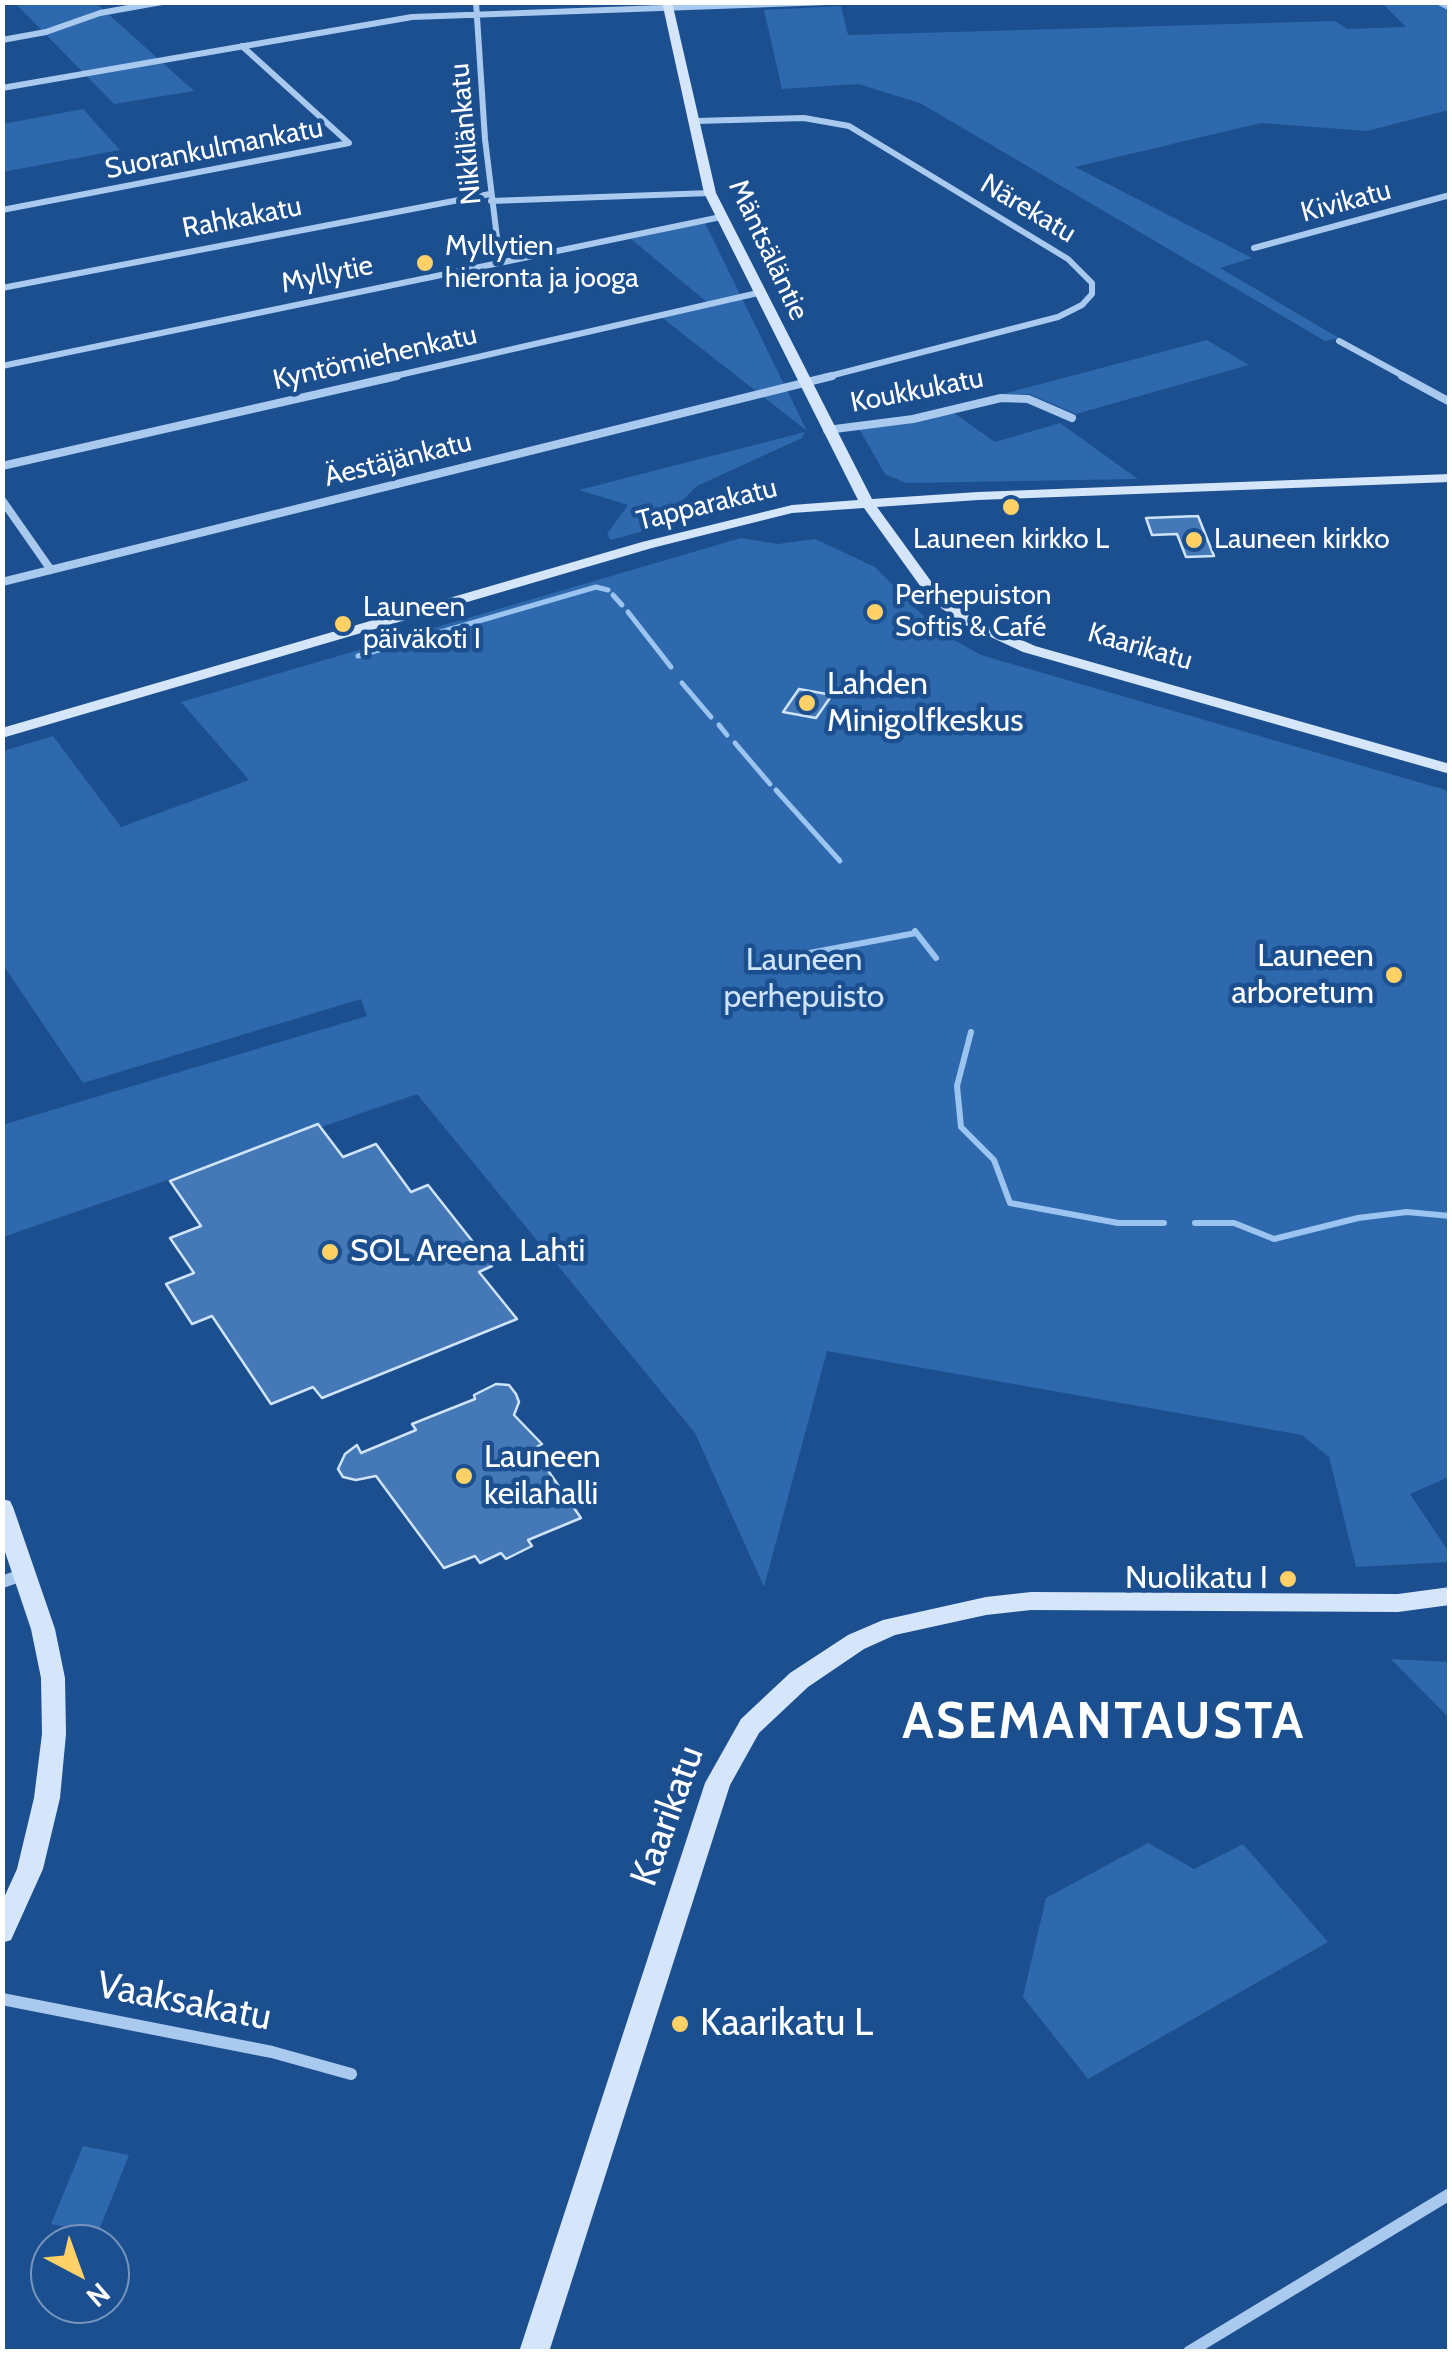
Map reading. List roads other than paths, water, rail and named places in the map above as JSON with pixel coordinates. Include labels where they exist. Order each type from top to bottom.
[{"type":"street","points":[[2,40],[94,15],[162,2]]},
{"type":"street","name":"Nikkilänkatu","points":[[476,2],[490,198],[500,262]]},
{"type":"street","points":[[2,88],[412,17],[828,2]]},
{"type":"street","name":"Mäntsäläntie","points":[[667,5],[710,193],[867,503]]},
{"type":"street","name":"Suorankulmankatu","points":[[2,210],[350,143],[242,46]]},
{"type":"street","name":"Närekatu","points":[[696,121],[804,118],[848,126],[1068,259],[1092,283],[1092,294],[1082,305],[1058,317],[804,382]]},
{"type":"street","name":"Rahkakatu","points":[[2,288],[490,198],[710,193]]},
{"type":"street","name":"Kivikatu","points":[[1254,248],[1450,195]]},
{"type":"street","name":"Myllytie","points":[[2,366],[720,217]]},
{"type":"street","name":"Kyntömiehenkatu","points":[[2,466],[758,293]]},
{"type":"street","points":[[1339,341],[1450,402]]},
{"type":"street","name":"Äestäjänkatu","points":[[2,582],[804,382]]},
{"type":"street","name":"Koukkukatu","points":[[827,430],[913,419],[1000,398],[1028,399],[1072,418]]},
{"type":"street","name":"Tapparakatu","points":[[2,733],[776,512],[867,503],[1450,478]]},
{"type":"street","points":[[2,500],[51,570]]},
{"type":"street","name":"Kaarikatu","points":[[867,503],[936,598],[997,637],[1450,769]]},
{"type":"street","points":[[2,1507],[14,1578],[43,1629],[53,1678],[54,1734],[47,1798],[30,1869],[2,1932]]},
{"type":"street","name":"Kaarikatu","points":[[534,2352],[718,1784],[734,1750],[772,1702],[856,1642],[891,1627],[956,1610],[1031,1601],[1398,1602],[1450,1596]]},
{"type":"street","name":"Vaaksakatu","points":[[2,1999],[272,2052],[351,2074]]},
{"type":"street","points":[[1189,2352],[1450,2194]]},
{"type":"waterway","points":[[1437,2],[1450,9]]},
{"type":"waterway","points":[[358,656],[596,587],[608,590]]},
{"type":"waterway","points":[[613,595],[622,605]]},
{"type":"waterway","points":[[628,612],[671,667]]},
{"type":"waterway","points":[[682,683],[711,717]]},
{"type":"waterway","points":[[719,725],[727,735]]},
{"type":"waterway","points":[[735,743],[770,784]]},
{"type":"waterway","points":[[776,790],[840,861]]},
{"type":"waterway","points":[[915,931],[936,958]]},
{"type":"waterway","points":[[804,954],[916,933]]},
{"type":"waterway","points":[[971,1032],[957,1086],[961,1127],[994,1160],[1010,1203],[1118,1223],[1164,1223]]},
{"type":"waterway","points":[[1195,1223],[1234,1223],[1274,1239],[1358,1218],[1407,1212],[1450,1216]]},
{"type":"place","name":"Myllytien hieronta ja jooga","points":[[425,263]]},
{"type":"place","name":"Launeen kirkko L","points":[[1011,507]]},
{"type":"place","name":"Launeen kirkko","points":[[1194,540]]},
{"type":"place","name":"Perhepuiston Softis & Café","points":[[875,612]]},
{"type":"place","name":"Launeen päiväkoti I","points":[[343,624]]},
{"type":"place","name":"Lahden Minigolfkeskus","points":[[807,703]]},
{"type":"place","name":"Launeen arboretum","points":[[1394,975]]},
{"type":"place","name":"SOL Areena Lahti","points":[[330,1252]]},
{"type":"place","name":"Launeen keilahalli","points":[[464,1476]]},
{"type":"place","name":"Nuolikatu I","points":[[1288,1579]]},
{"type":"place","name":"Kaarikatu L","points":[[680,2024]]},
{"type":"district","name":"ASEMANTAUSTA","points":[[1104,1723]]},
{"type":"park label","name":"Launeen perhepuisto","points":[[804,980]]}]
